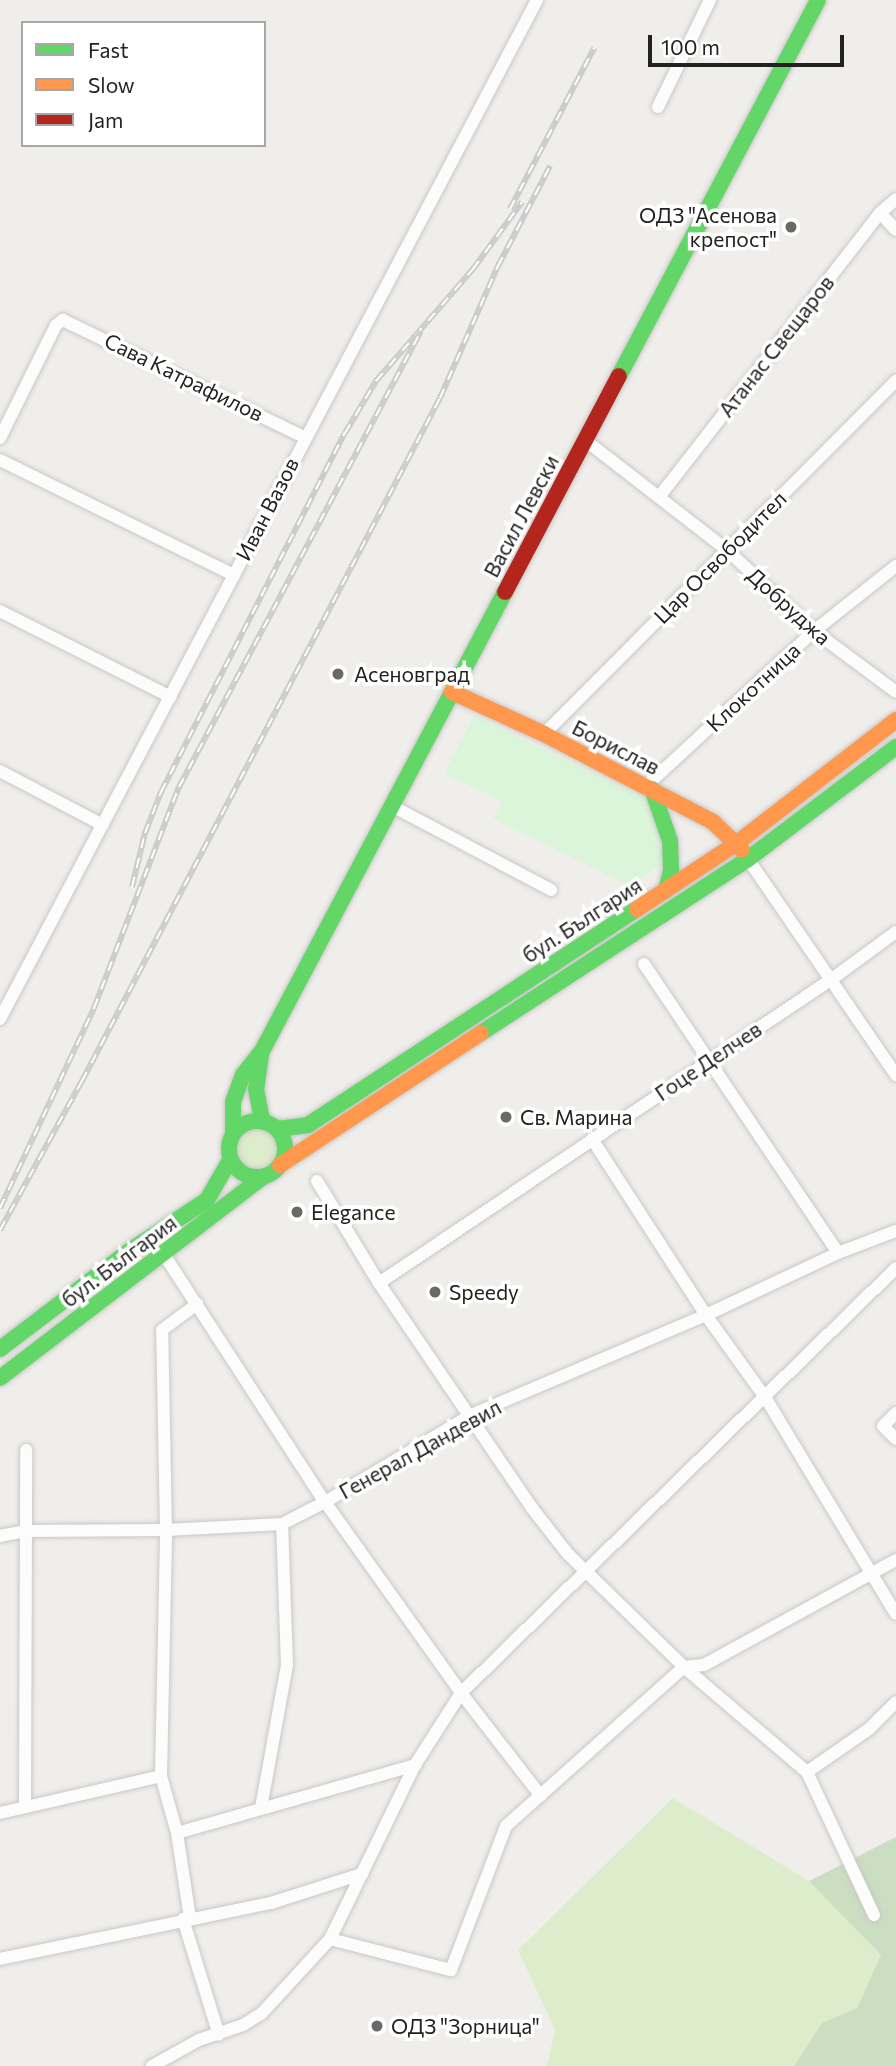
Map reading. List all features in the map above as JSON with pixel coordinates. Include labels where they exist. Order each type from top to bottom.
[{"type":"main road","name":"Васил Левски","points":[[233,1133],[237,1090],[243,1075],[262,1051],[818,0]]},
{"type":"main road","name":"Борислав","points":[[452,692],[544,734],[713,822],[737,843],[748,859]]},
{"type":"main road","name":"бул. България","points":[[278,1129],[308,1125],[666,890],[737,843],[896,720]]},
{"type":"main road","name":"бул. България","points":[[280,1165],[748,859],[896,747]]},
{"type":"main road","points":[[649,788],[670,841],[671,871],[666,890]]},
{"type":"main road","name":"Васил Левски","points":[[262,1051],[256,1088],[262,1121]]},
{"type":"main road","points":[[262,1121],[278,1129],[285,1149],[280,1165],[263,1177],[248,1177],[235,1168],[230,1160],[228,1151],[233,1133],[246,1122],[262,1121]]},
{"type":"main road","name":"бул. България","points":[[0,1349],[128,1252],[206,1200],[215,1191],[230,1160]]},
{"type":"main road","name":"бул. България","points":[[0,1378],[263,1177]]},
{"type":"street","name":"Иван Вазов","points":[[0,1019],[171,697],[304,437],[537,0]]},
{"type":"street","points":[[658,107],[710,0]]},
{"type":"street","name":"Атанас Свещаров","points":[[659,497],[880,213],[896,199]]},
{"type":"street","points":[[880,213],[896,230]]},
{"type":"street","name":"Сава Катрафилов","points":[[0,438],[56,325],[63,320],[304,437]]},
{"type":"street","name":"Цар Освободител","points":[[544,734],[896,380]]},
{"type":"street","name":"Добруджа","points":[[585,440],[727,550],[814,631],[896,692]]},
{"type":"street","points":[[0,460],[234,575]]},
{"type":"street","name":"Клокотница","points":[[649,788],[814,631],[896,566]]},
{"type":"street","points":[[0,611],[171,697]]},
{"type":"street","points":[[0,771],[103,825]]},
{"type":"street","points":[[392,806],[551,890]]},
{"type":"street","points":[[748,859],[829,981],[896,1075]]},
{"type":"street","name":"Гоце Делчев","points":[[379,1283],[829,981],[896,932]]},
{"type":"street","points":[[644,964],[838,1253]]},
{"type":"street","points":[[592,1139],[706,1315],[765,1397],[896,1614]]},
{"type":"street","points":[[317,1181],[379,1283],[532,1508],[568,1554],[684,1667],[807,1772],[874,1915]]},
{"type":"street","name":"Генерал Дандевил","points":[[0,1536],[25,1531],[166,1530],[282,1524],[326,1502],[469,1416],[706,1315],[838,1253],[894,1233]]},
{"type":"street","points":[[163,1253],[326,1502],[461,1693],[541,1796]]},
{"type":"street","points":[[152,2066],[199,2040],[219,2035],[262,2013],[330,1939],[415,1765],[461,1693],[896,1268]]},
{"type":"street","points":[[197,1304],[162,1330],[166,1530],[161,1776],[177,1833],[187,1918],[219,2035]]},
{"type":"street","points":[[896,1413],[883,1426],[896,1439]]},
{"type":"street","points":[[25,1806],[26,1450]]},
{"type":"street","points":[[261,1808],[287,1665],[282,1524]]},
{"type":"street","points":[[330,1939],[451,1970],[506,1826],[684,1667],[704,1665],[871,1571],[896,1560]]},
{"type":"street","points":[[807,1772],[869,1729],[896,1702]]},
{"type":"street","points":[[177,1833],[415,1765]]},
{"type":"street","points":[[0,1812],[161,1776]]},
{"type":"street","points":[[0,1959],[187,1918],[271,1903],[362,1874]]},
{"type":"green space","points":[[474,715],[647,799],[658,830],[661,866],[628,885],[493,819],[502,801],[444,774]]},
{"type":"green space","points":[[257,1128],[271,1134],[277,1148],[271,1162],[257,1168],[243,1162],[237,1148],[243,1134]]},
{"type":"green space","points":[[673,1798],[809,1881],[881,1955],[857,2008],[822,2023],[794,2066],[547,2066],[555,2030],[518,1950]]},
{"type":"green space","points":[[896,1837],[896,2066],[794,2066],[822,2023],[857,2008],[881,1955],[809,1881]]},
{"type":"railway","points":[[510,209],[594,48]]},
{"type":"railway","points":[[0,1230],[82,1081],[440,398],[498,266],[550,166]]},
{"type":"railway","points":[[132,887],[145,833],[161,792],[345,433],[376,381],[473,269],[522,202]]},
{"type":"railway","points":[[0,1208],[94,1008],[179,787],[421,331]]},
{"type":"traffic: fast","points":[[619,376],[818,0]]},
{"type":"traffic: fast","points":[[233,1133],[233,1102],[243,1075],[262,1051],[505,592]]},
{"type":"traffic: fast","points":[[481,1033],[748,859],[896,747]]},
{"type":"traffic: fast","points":[[652,789],[670,841],[671,871],[666,890]]},
{"type":"traffic: fast","points":[[277,1129],[308,1125],[637,909]]},
{"type":"traffic: fast","points":[[261,1055],[256,1089],[262,1121]]},
{"type":"traffic: fast","points":[[251,1121],[263,1121],[273,1125],[281,1133],[285,1149],[281,1165],[273,1173],[263,1177],[251,1177],[241,1173],[233,1165],[229,1155],[229,1143],[233,1133],[241,1125],[251,1121]]},
{"type":"traffic: fast","points":[[0,1349],[128,1252],[207,1200],[230,1160]]},
{"type":"traffic: fast","points":[[0,1378],[263,1177]]},
{"type":"traffic: slow","points":[[452,692],[544,734],[713,822],[742,850]]},
{"type":"traffic: slow","points":[[637,909],[737,843],[896,720]]},
{"type":"traffic: slow","points":[[280,1165],[481,1033]]},
{"type":"traffic: jam","points":[[505,592],[619,376]]},
{"type":"place","name":"ОДЗ \"Асенова крепост\"","points":[[791,227]]},
{"type":"place","name":"Асеновград","points":[[338,674]]},
{"type":"place","name":"Св. Марина","points":[[506,1117]]},
{"type":"place","name":"Elegance","points":[[297,1212]]},
{"type":"place","name":"Speedy","points":[[435,1292]]},
{"type":"place","name":"ОДЗ \"Зорница\"","points":[[377,2026]]}]
